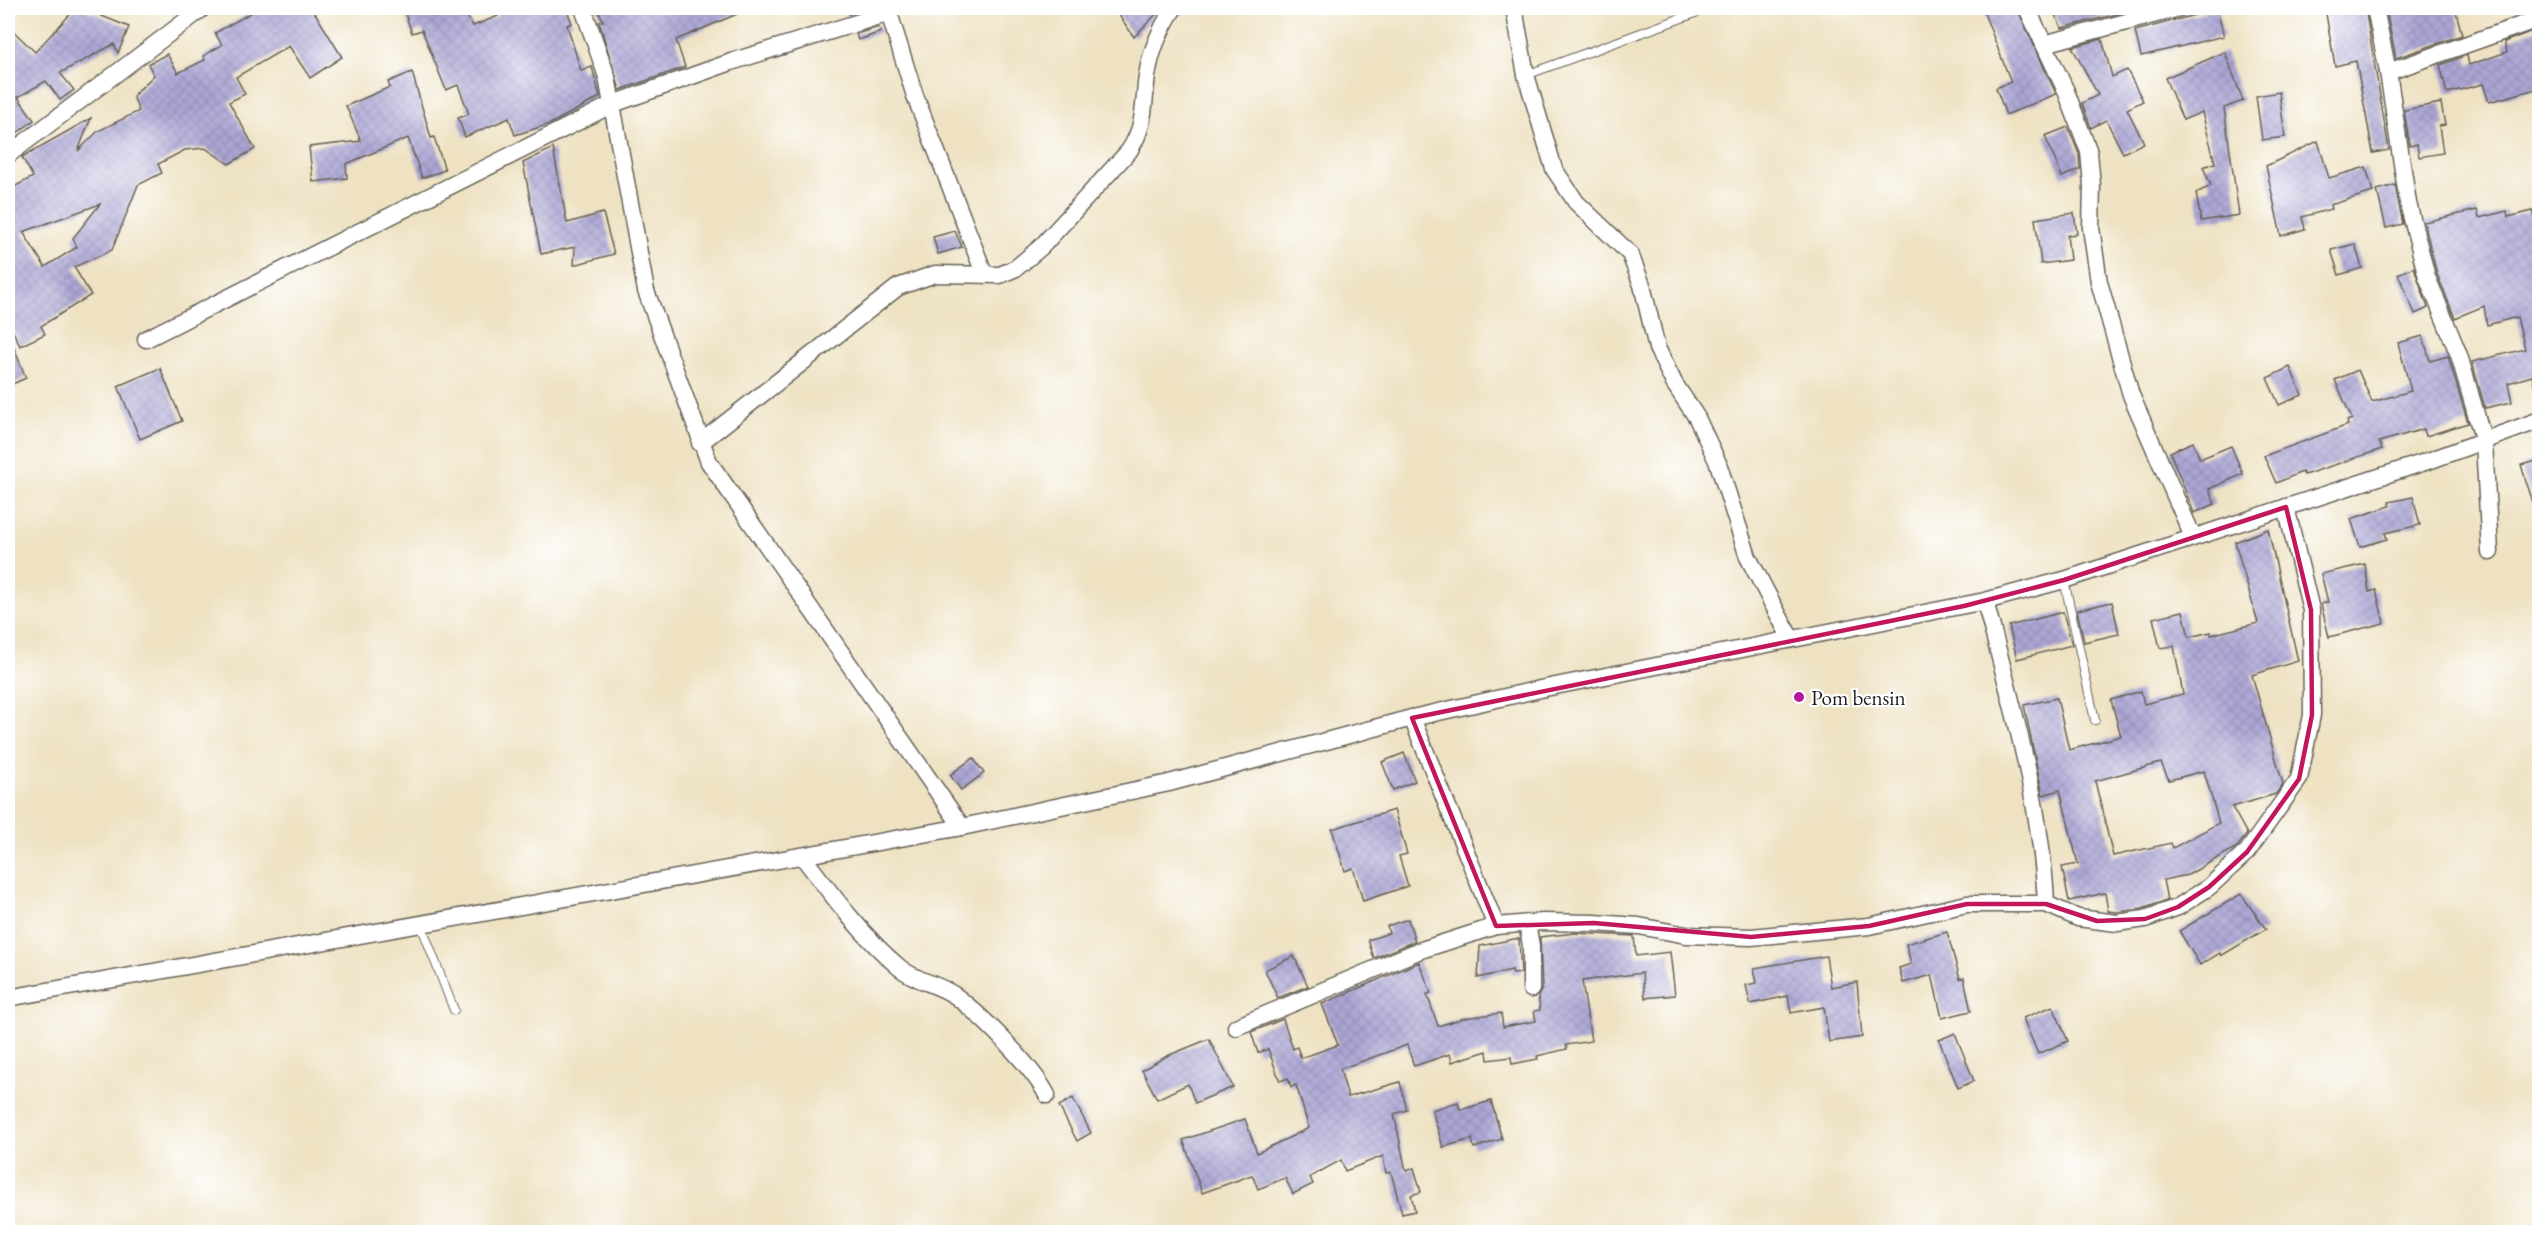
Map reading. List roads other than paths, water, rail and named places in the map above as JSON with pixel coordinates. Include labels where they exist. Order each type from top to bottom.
[{"type":"street","points":[[8,155],[203,8]]},
{"type":"street","points":[[583,8],[608,76],[646,291],[700,443],[737,507],[798,588],[962,827]]},
{"type":"street","points":[[700,443],[898,287],[935,274],[1000,275],[1016,268],[1041,247],[1129,151],[1139,135],[1143,122],[1147,74],[1158,32],[1174,8]]},
{"type":"street","points":[[1514,8],[1526,75],[1547,148],[1563,186],[1630,254],[1642,285],[1657,348],[1674,383],[1697,418],[1718,463],[1748,557],[1791,639]]},
{"type":"street","points":[[2026,8],[2066,91],[2089,152],[2092,185],[2091,228],[2100,282],[2132,395],[2193,537]]},
{"type":"street","points":[[2044,44],[2179,8]]},
{"type":"street","points":[[2375,8],[2388,72],[2408,203],[2427,277],[2459,355],[2484,442],[2490,552]]},
{"type":"street","points":[[146,339],[612,104],[889,10],[915,96],[984,273]]},
{"type":"street","points":[[2388,72],[2527,23],[2540,16]]},
{"type":"street","points":[[8,998],[962,827],[1168,783],[1412,718],[1545,688],[1985,601],[2064,580],[2484,442],[2540,420]]},
{"type":"street","points":[[1236,1027],[1418,951],[1497,926],[1527,923],[1639,926],[1686,935],[1750,937],[1869,926],[1967,904],[2046,904],[2078,918],[2117,923],[2145,919],[2178,907],[2209,887],[2247,852],[2299,779],[2312,715],[2311,610],[2286,507]]},
{"type":"street","points":[[1985,601],[2011,702],[2042,851],[2046,904]]},
{"type":"street","points":[[1412,718],[1497,926]]},
{"type":"street","points":[[803,857],[831,894],[894,962],[916,979],[957,997],[1023,1060],[1047,1095]]},
{"type":"street","points":[[1527,923],[1531,946],[1531,989]]},
{"type":"lane","points":[[1526,75],[1709,8]]},
{"type":"lane","points":[[2064,580],[2096,720]]},
{"type":"lane","points":[[421,925],[454,1010]]},
{"type":"place","name":"Pom bensin","points":[[1799,697]]}]
